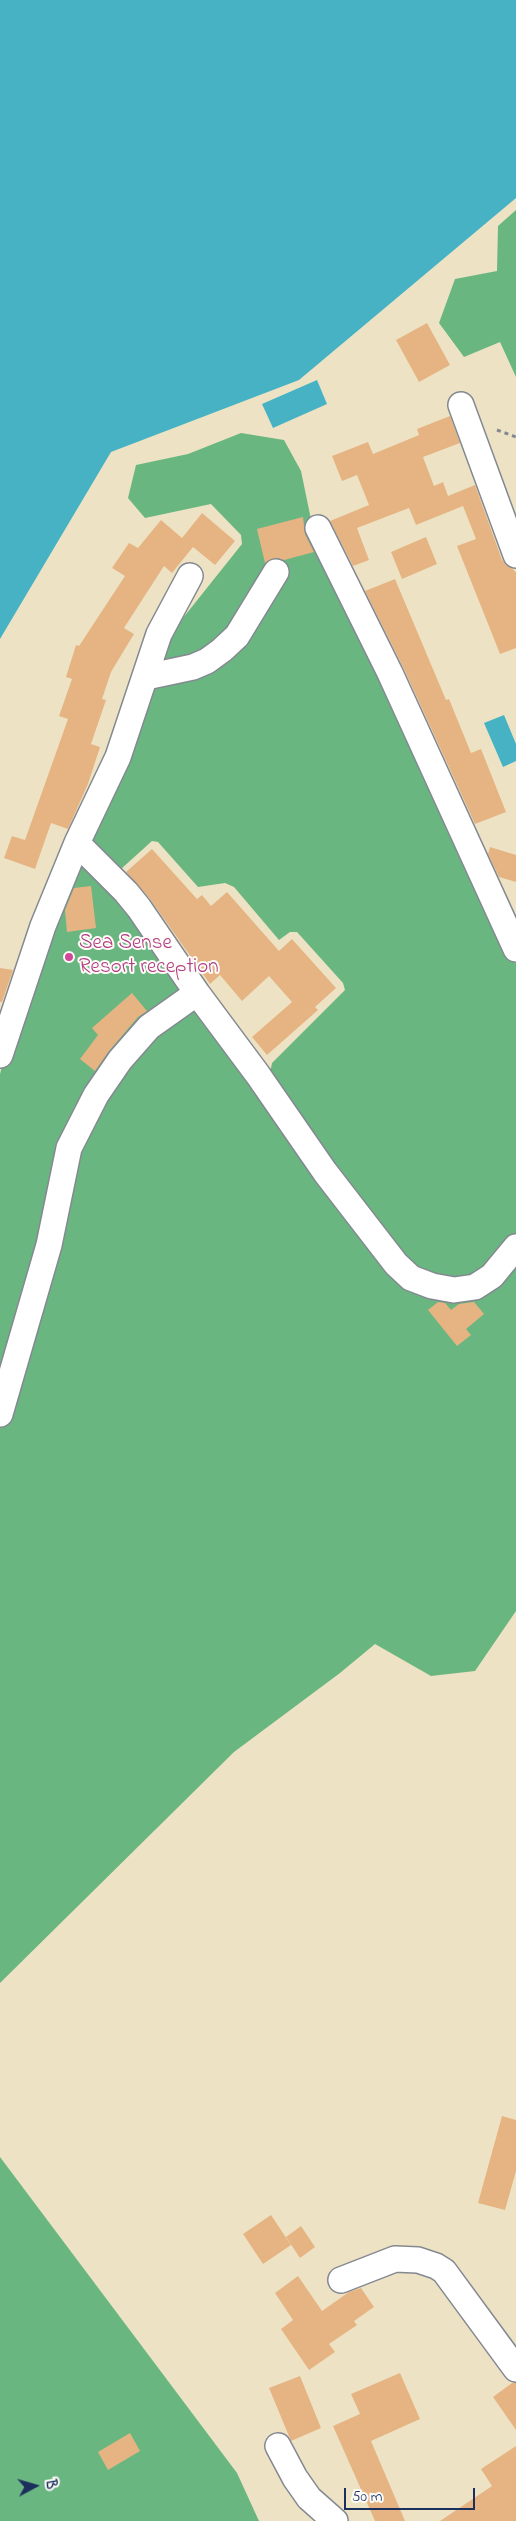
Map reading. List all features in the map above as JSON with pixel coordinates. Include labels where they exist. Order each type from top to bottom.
[{"type":"street","points":[[461,405],[516,555]]},
{"type":"street","points":[[318,528],[390,673],[516,949]]},
{"type":"street","points":[[146,676],[193,667],[207,662],[237,636],[276,572]]},
{"type":"street","points":[[0,1055],[43,926],[77,843],[118,757],[146,676],[158,634],[190,576]]},
{"type":"street","points":[[77,843],[126,892],[326,1172],[396,1264],[410,1278],[432,1286],[454,1290],[475,1287],[492,1276],[516,1247]]},
{"type":"street","points":[[0,1414],[49,1245],[68,1148],[96,1095],[120,1060],[149,1026],[197,992]]},
{"type":"street","points":[[341,2280],[395,2258],[418,2260],[436,2266],[444,2271],[516,2369]]},
{"type":"street","points":[[278,2446],[294,2478],[308,2498],[335,2521]]},
{"type":"path","points":[[497,430],[516,437]]},
{"type":"green space","points":[[516,210],[516,377],[500,342],[464,357],[439,323],[455,279],[497,271],[498,226]]},
{"type":"green space","points":[[241,433],[284,440],[301,471],[313,529],[516,964],[516,1234],[483,1271],[451,1282],[417,1272],[391,1247],[270,1073],[272,1063],[345,990],[343,983],[297,932],[290,932],[279,940],[234,887],[225,883],[198,887],[158,842],[152,841],[121,869],[112,868],[89,846],[171,633],[242,544],[241,535],[211,504],[145,518],[128,498],[136,465],[188,454]]},
{"type":"green space","points":[[89,863],[432,1294],[516,1259],[516,1611],[475,1671],[431,1676],[375,1644],[340,1673],[234,1752],[0,1983],[0,1074],[10,1036],[76,865]]},
{"type":"green space","points":[[0,2157],[237,2473],[259,2521],[0,2521]]},
{"type":"water","points":[[0,0],[516,0],[516,198],[299,380],[111,452],[0,639]]},
{"type":"water","points":[[317,380],[327,404],[273,428],[262,404]]},
{"type":"water","points":[[504,715],[516,744],[516,761],[503,767],[484,723]]},
{"type":"building","points":[[427,323],[450,365],[419,382],[396,340]]},
{"type":"building","points":[[450,416],[460,443],[423,457],[434,486],[443,482],[448,496],[475,485],[502,560],[516,572],[516,648],[500,654],[457,546],[476,539],[463,506],[416,525],[409,508],[357,528],[369,560],[353,566],[330,521],[369,505],[357,475],[342,481],[332,456],[368,442],[373,454],[419,435],[417,429]]},
{"type":"building","points":[[202,513],[235,541],[215,565],[193,547],[172,573],[164,566],[124,628],[134,634],[111,672],[102,699],[106,700],[91,744],[100,747],[88,784],[68,829],[51,823],[35,869],[4,858],[12,836],[25,840],[68,719],[59,716],[72,679],[66,677],[76,645],[79,646],[125,576],[112,568],[129,543],[138,548],[161,520],[182,538]]},
{"type":"building","points":[[303,517],[305,534],[314,552],[284,560],[276,558],[265,563],[257,529]]},
{"type":"building","points":[[426,537],[437,564],[402,579],[391,552]]},
{"type":"building","points":[[395,579],[446,700],[449,699],[471,753],[481,749],[506,812],[475,824],[403,667],[365,591]]},
{"type":"building","points":[[490,847],[516,855],[516,882],[499,877],[488,854]]},
{"type":"building","points":[[152,849],[197,899],[202,895],[211,906],[227,892],[279,951],[292,939],[336,988],[315,1007],[318,1010],[267,1055],[252,1037],[292,1002],[269,976],[242,1001],[220,975],[210,984],[150,899],[126,872]]},
{"type":"building","points":[[91,886],[96,928],[67,932],[65,910],[74,888]]},
{"type":"building","points":[[0,968],[13,970],[2,1002],[0,1002]]},
{"type":"building","points":[[132,993],[147,1011],[138,1017],[109,1051],[95,1071],[80,1059],[98,1035],[92,1028]]},
{"type":"building","points":[[438,1302],[445,1303],[451,1310],[459,1304],[474,1302],[484,1314],[466,1329],[471,1335],[457,1346],[428,1310]]},
{"type":"building","points":[[502,2116],[516,2120],[516,2171],[505,2210],[478,2203]]},
{"type":"building","points":[[271,2215],[291,2245],[263,2264],[243,2234]]},
{"type":"building","points":[[301,2226],[315,2247],[300,2258],[286,2237]]},
{"type":"building","points":[[298,2276],[322,2311],[349,2292],[361,2288],[374,2307],[354,2321],[357,2325],[329,2344],[335,2352],[309,2370],[281,2329],[293,2320],[275,2293]]},
{"type":"building","points":[[400,2373],[420,2419],[371,2441],[405,2521],[375,2521],[333,2426],[360,2414],[351,2394]]},
{"type":"building","points":[[300,2376],[321,2428],[291,2441],[269,2388]]},
{"type":"building","points":[[512,2383],[516,2383],[516,2430],[493,2397]]},
{"type":"building","points":[[130,2433],[140,2451],[108,2470],[98,2452]]},
{"type":"building","points":[[516,2446],[516,2521],[440,2521],[492,2486],[481,2469]]},
{"type":"place","name":"Sea Sense Resort reception","points":[[69,957]]}]
